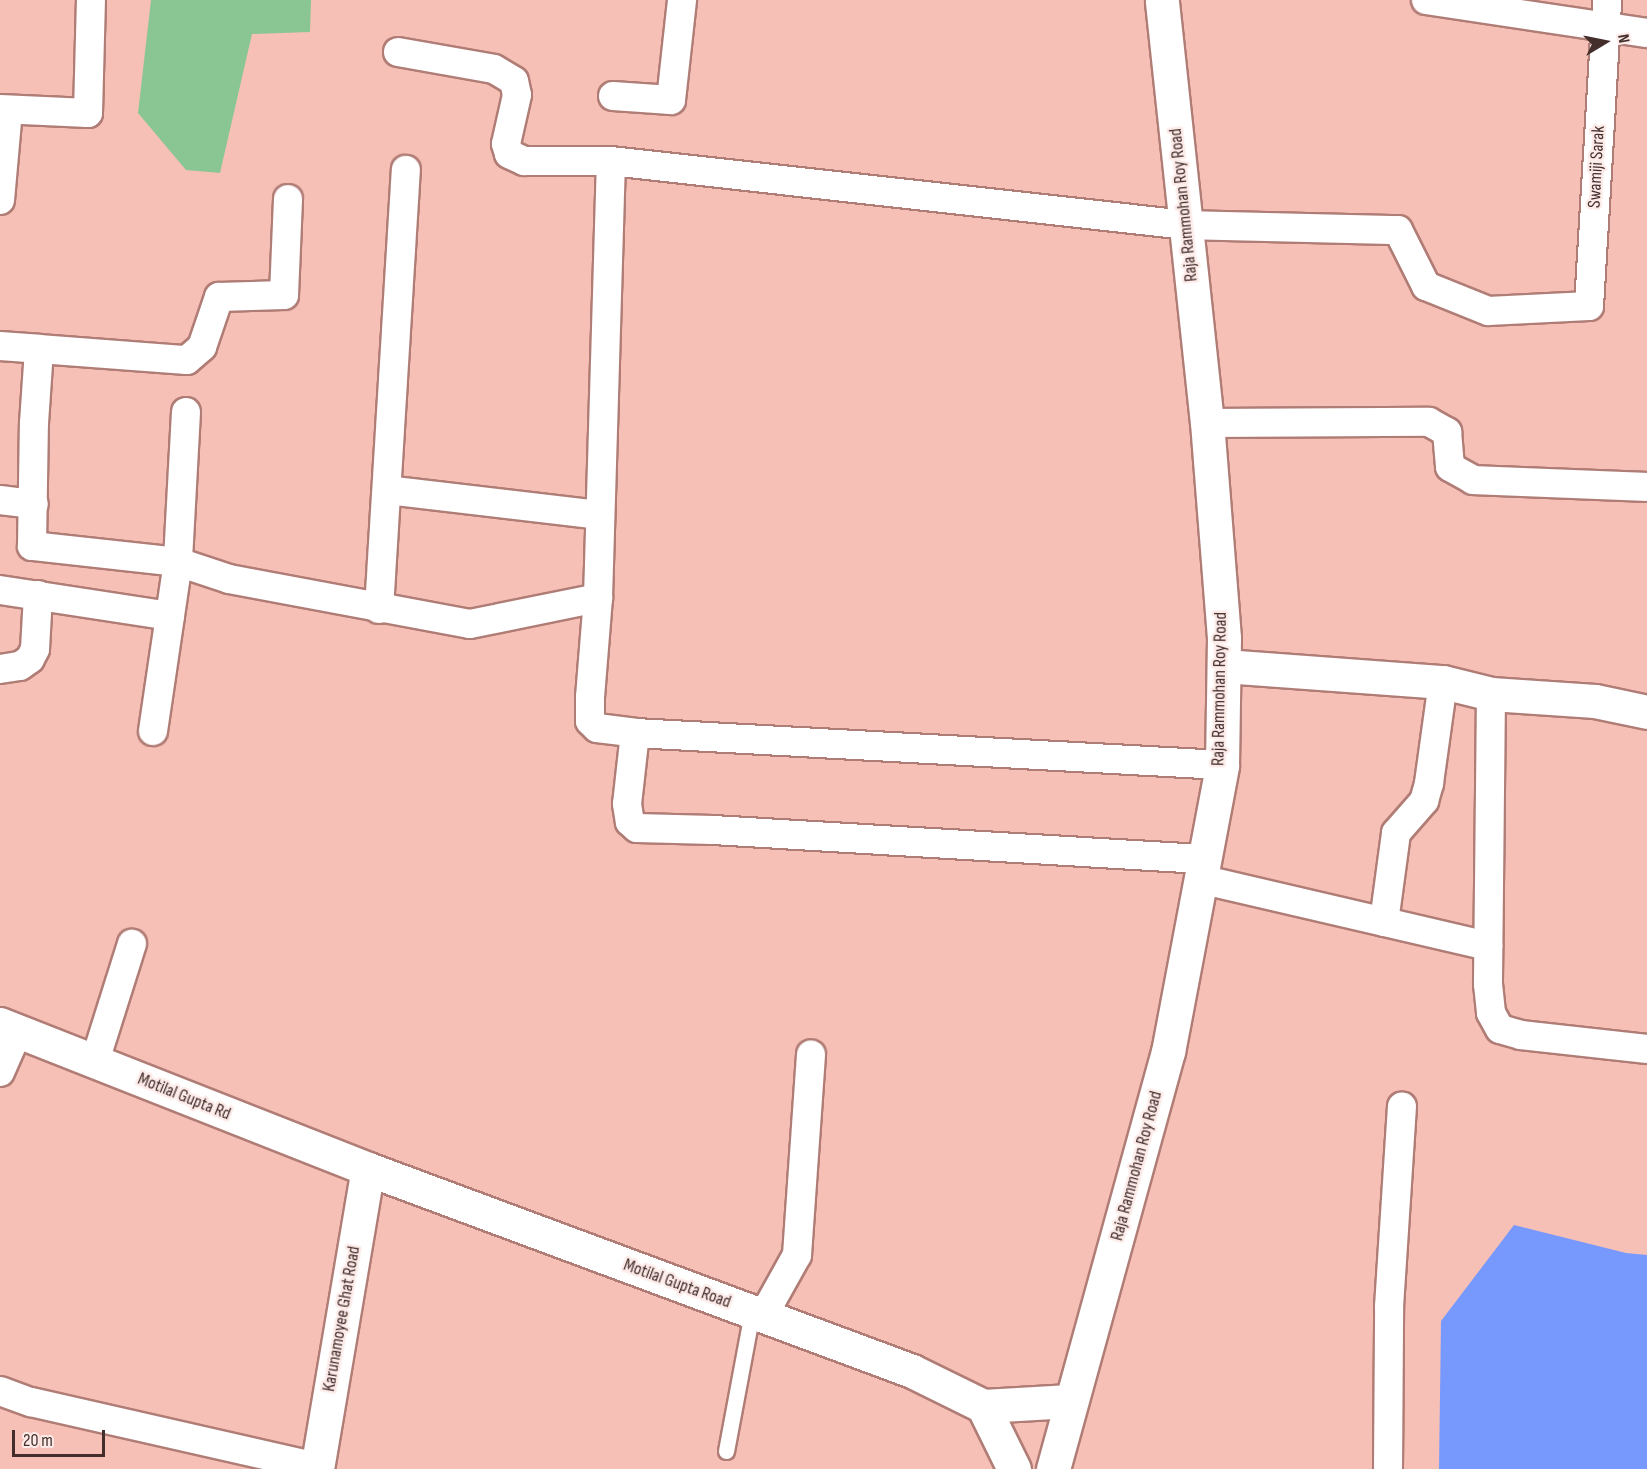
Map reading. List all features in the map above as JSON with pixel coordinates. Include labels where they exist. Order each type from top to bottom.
[{"type":"street","points":[[0,200],[4,110],[88,113],[91,0]]},
{"type":"street","points":[[613,96],[671,100],[682,0]]},
{"type":"street","name":"Raja Rammohan Roy Road","points":[[1053,1469],[1071,1401],[1080,1378],[1168,1052],[1222,765],[1224,638],[1207,423],[1162,0]]},
{"type":"street","points":[[1426,0],[1607,14],[1647,33]]},
{"type":"street","name":"Swamiji Sarak","points":[[1186,225],[1398,230],[1426,286],[1488,311],[1589,306],[1607,14]]},
{"type":"street","points":[[398,52],[494,69],[514,81],[517,95],[506,144],[509,154],[524,161],[611,161],[1186,225]]},
{"type":"street","points":[[611,161],[598,598],[590,721],[597,728],[635,733],[1222,765]]},
{"type":"street","points":[[380,609],[406,170]]},
{"type":"street","points":[[0,346],[188,360],[202,347],[219,297],[284,295],[288,199]]},
{"type":"street","points":[[39,349],[34,423],[32,546],[178,562],[229,579],[470,624],[598,598]]},
{"type":"street","points":[[153,731],[178,562],[186,412]]},
{"type":"street","points":[[1207,423],[1429,422],[1447,432],[1450,467],[1473,480],[1647,487]]},
{"type":"street","points":[[387,490],[600,515]]},
{"type":"street","points":[[0,500],[34,504]]},
{"type":"street","points":[[0,590],[171,616]]},
{"type":"street","points":[[0,669],[20,666],[30,659],[35,649],[38,595]]},
{"type":"street","points":[[1224,666],[1443,682],[1491,693],[1595,701],[1647,712]]},
{"type":"street","points":[[1384,922],[1396,832],[1424,801],[1429,783],[1443,682]]},
{"type":"street","points":[[1491,693],[1488,946],[1491,1013],[1500,1029],[1521,1035],[1647,1049]]},
{"type":"street","points":[[635,733],[627,804],[630,822],[637,828],[713,830],[1202,869],[1384,922],[1488,946]]},
{"type":"street","points":[[95,1062],[132,944]]},
{"type":"street","points":[[0,1072],[9,1028]]},
{"type":"street","name":"Motilal Gupta Rd","points":[[9,1028],[368,1169]]},
{"type":"street","points":[[758,1314],[797,1255],[811,1054]]},
{"type":"street","points":[[1388,1469],[1389,1306],[1402,1106]]},
{"type":"street","name":"Motilal Gupta Road","points":[[368,1169],[912,1371],[983,1406],[1071,1401]]},
{"type":"street","name":"Karunamoyee Ghat Road","points":[[317,1468],[368,1169]]},
{"type":"street","points":[[0,1391],[31,1402],[317,1468]]},
{"type":"street","points":[[983,1406],[1014,1469]]},
{"type":"lane","points":[[726,1451],[758,1314]]},
{"type":"green space","points":[[151,0],[311,0],[310,32],[252,34],[220,173],[186,170],[138,113]]},
{"type":"water","points":[[1514,1225],[1626,1253],[1647,1255],[1647,1469],[1439,1469],[1441,1321]]}]
